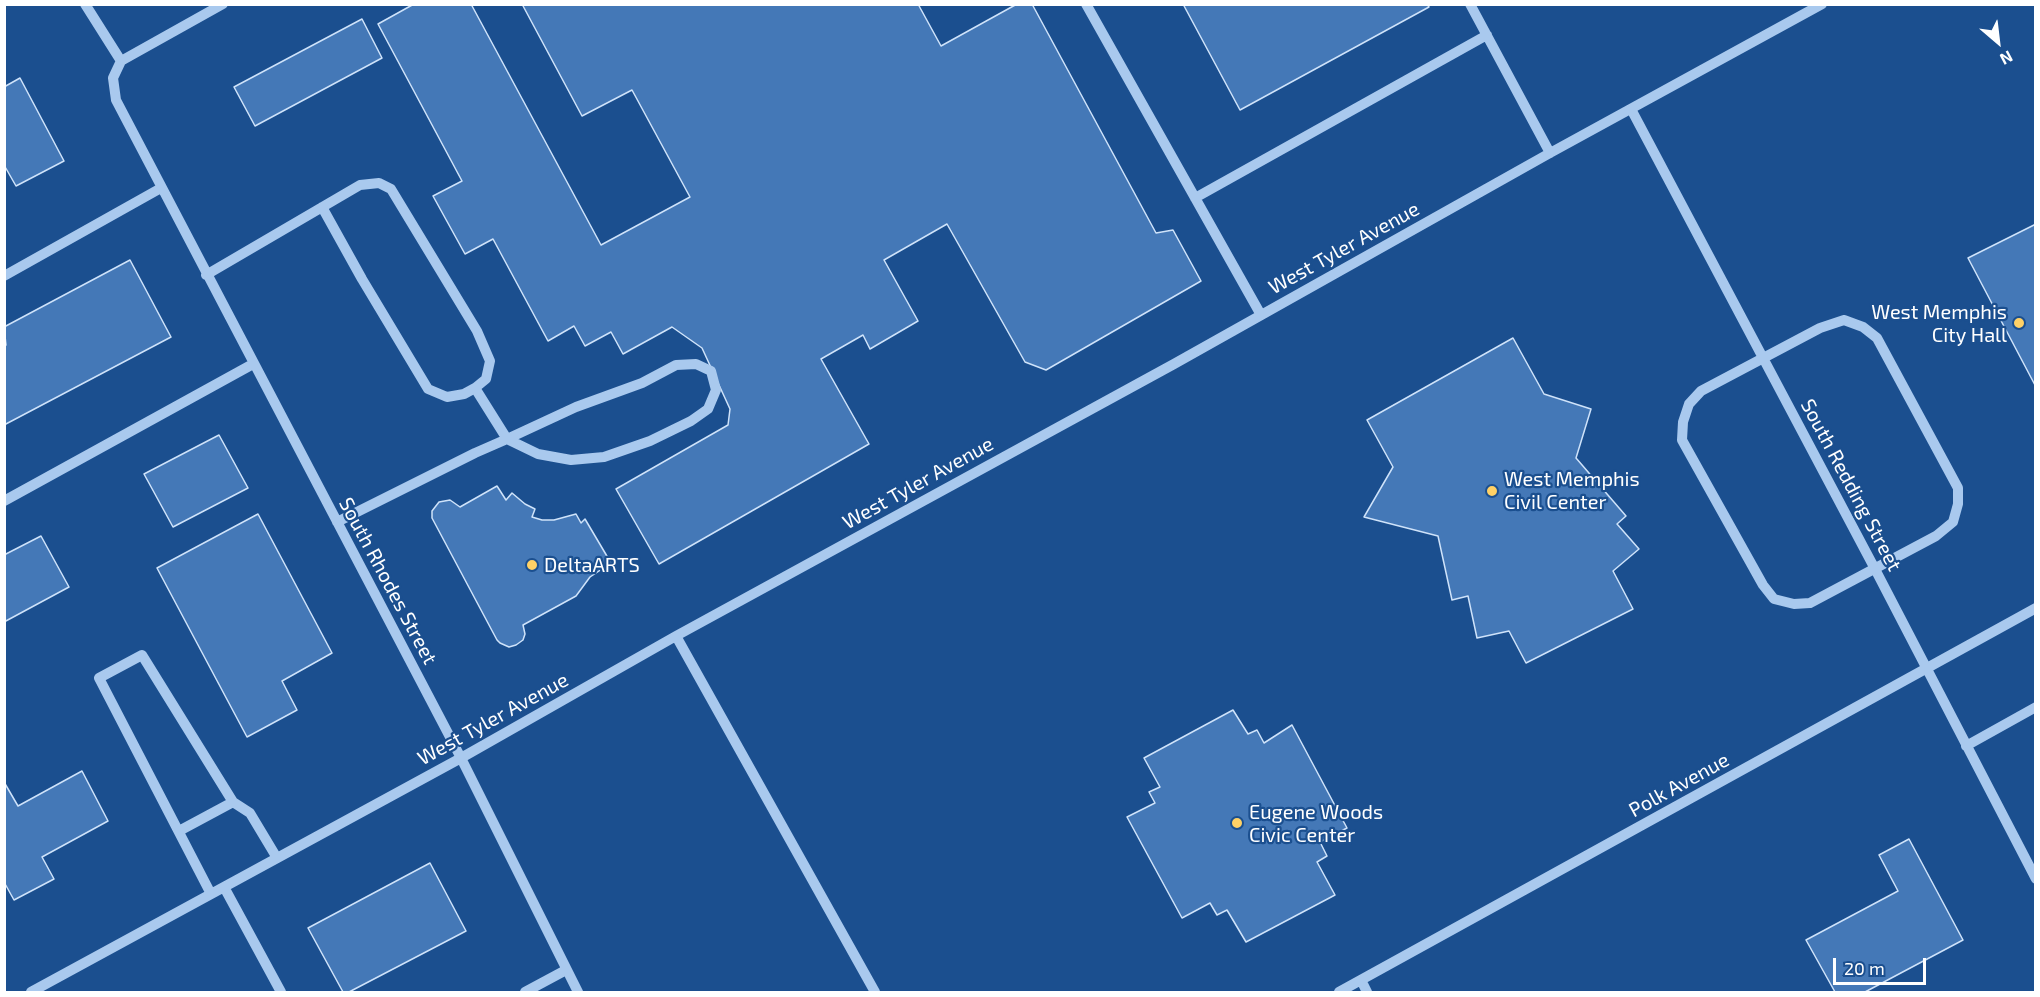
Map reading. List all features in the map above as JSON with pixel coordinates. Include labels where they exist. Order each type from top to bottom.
[{"type":"street","points":[[86,4],[121,61],[223,4]]},
{"type":"street","points":[[1086,4],[1262,315]]},
{"type":"street","points":[[1470,4],[1550,153]]},
{"type":"street","name":"West Tyler Avenue","points":[[31,993],[461,758],[675,636],[1262,315],[1822,4]]},
{"type":"street","points":[[1195,198],[1487,35]]},
{"type":"street","name":"South Rhodes Street","points":[[121,61],[112,78],[116,100],[461,758],[578,993]]},
{"type":"street","name":"South Redding Street","points":[[1631,109],[1875,569],[2036,879]]},
{"type":"street","points":[[206,274],[360,185],[379,183],[392,189],[453,287],[477,331],[490,362],[486,379],[464,394],[447,397],[428,389],[322,207]]},
{"type":"street","points":[[4,276],[161,188]]},
{"type":"street","points":[[1844,320],[1863,327],[1876,338],[1958,488],[1958,504],[1953,522],[1935,536],[1875,569],[1810,603],[1794,604],[1774,599],[1762,585],[1682,440],[1683,422],[1689,404],[1701,391],[1828,325],[1844,320]]},
{"type":"street","points":[[4,501],[253,364]]},
{"type":"street","points":[[337,522],[475,453],[507,439],[576,407],[642,383],[676,365],[696,364],[711,371],[716,390],[708,409],[691,421],[651,441],[604,457],[571,460],[538,454],[507,439],[475,388]]},
{"type":"street","name":"Polk Avenue","points":[[1339,993],[2036,608]]},
{"type":"street","points":[[675,636],[875,993]]},
{"type":"street","points":[[211,894],[99,678],[142,655],[232,802],[250,813],[277,858]]},
{"type":"street","points":[[1966,746],[2036,707]]},
{"type":"street","points":[[179,831],[232,802]]},
{"type":"street","points":[[224,887],[281,993]]},
{"type":"street","points":[[525,993],[566,970]]},
{"type":"street","points":[[1361,980],[1367,993]]},
{"type":"building","points":[[414,4],[471,4],[601,245],[690,197],[632,90],[582,116],[522,4],[918,4],[941,46],[1017,4],[1032,4],[1156,233],[1173,230],[1201,281],[1046,370],[1025,362],[947,224],[884,260],[918,321],[870,349],[863,335],[821,359],[869,444],[659,564],[616,489],[728,425],[730,409],[702,348],[672,327],[623,354],[611,332],[585,346],[574,326],[548,341],[493,239],[465,254],[433,196],[462,181],[378,24]]},
{"type":"building","points":[[1183,4],[1427,4],[1429,7],[1240,110]]},
{"type":"building","points":[[362,19],[382,58],[255,126],[234,87]]},
{"type":"building","points":[[20,78],[64,161],[16,186],[4,165],[4,87]]},
{"type":"building","name":"West Memphis City Hall","points":[[2036,224],[2036,387],[1968,258]]},
{"type":"building","points":[[130,260],[171,337],[4,425],[4,346],[6,345],[4,327]]},
{"type":"building","name":"West Memphis Civil Center","points":[[1513,338],[1544,394],[1591,409],[1576,458],[1626,516],[1617,524],[1639,549],[1613,571],[1633,609],[1526,663],[1509,631],[1477,638],[1468,596],[1452,600],[1438,536],[1364,517],[1393,467],[1367,420]]},
{"type":"building","points":[[219,435],[248,488],[173,527],[144,474]]},
{"type":"building","name":"DeltaARTS","points":[[497,486],[506,500],[512,493],[535,509],[532,517],[554,520],[576,514],[581,523],[585,519],[611,563],[590,577],[576,596],[523,625],[525,634],[523,640],[509,647],[497,640],[432,518],[432,511],[439,502],[450,500],[460,507]]},
{"type":"building","points":[[258,514],[332,653],[282,681],[297,710],[247,737],[157,568]]},
{"type":"building","points":[[41,536],[69,587],[4,622],[4,555]]},
{"type":"building","name":"Eugene Woods Civic Center","points":[[1233,710],[1248,734],[1257,730],[1264,743],[1292,725],[1347,828],[1320,842],[1327,856],[1317,862],[1335,895],[1246,942],[1227,910],[1217,915],[1210,903],[1182,918],[1127,817],[1155,803],[1149,792],[1160,787],[1144,758]]},
{"type":"building","points":[[82,771],[108,821],[42,857],[54,879],[14,900],[4,882],[4,782],[18,806]]},
{"type":"building","points":[[1909,839],[1963,940],[1865,992],[1835,992],[1806,940],[1898,891],[1879,855]]},
{"type":"building","points":[[430,863],[466,931],[349,992],[343,992],[308,928]]},
{"type":"place","name":"West Memphis City Hall","points":[[2019,323]]},
{"type":"place","name":"West Memphis Civil Center","points":[[1492,491]]},
{"type":"place","name":"DeltaARTS","points":[[532,565]]},
{"type":"place","name":"Eugene Woods Civic Center","points":[[1237,823]]}]
